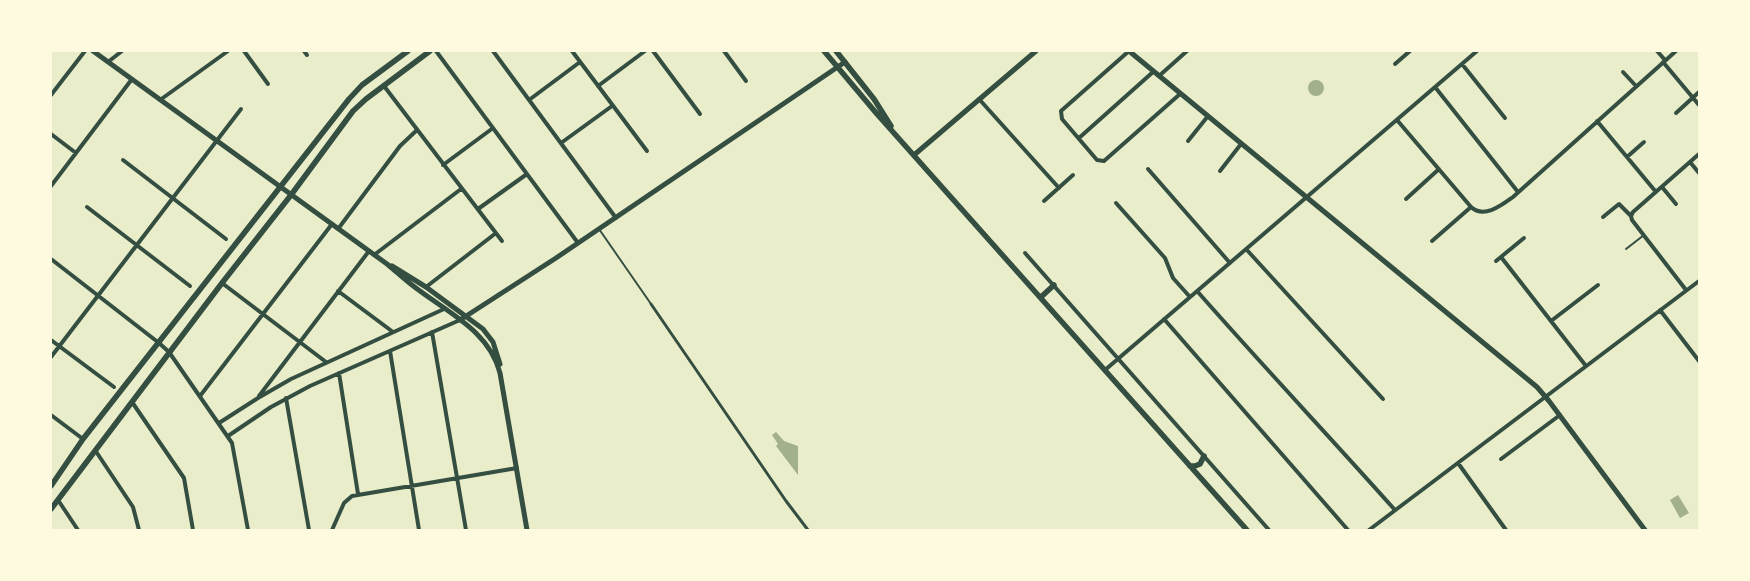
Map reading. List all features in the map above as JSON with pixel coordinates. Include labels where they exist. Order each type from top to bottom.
[{"type":"main road","points":[[51,486],[83,439],[349,99],[362,86],[408,51]]},
{"type":"main road","points":[[51,509],[169,352],[291,195],[353,111],[430,51]]},
{"type":"main road","points":[[824,51],[896,135],[1247,530]]},
{"type":"main road","points":[[836,51],[874,99],[896,135]]},
{"type":"main road","points":[[1041,297],[1054,285]]},
{"type":"main road","points":[[1190,466],[1200,464],[1204,456]]},
{"type":"street","points":[[51,95],[85,51]]},
{"type":"street","points":[[93,51],[387,264],[410,284],[460,320],[489,347],[496,359],[500,373]]},
{"type":"street","points":[[108,62],[122,51]]},
{"type":"street","points":[[160,100],[228,51]]},
{"type":"street","points":[[244,51],[268,84]]},
{"type":"street","points":[[436,51],[578,243]]},
{"type":"street","points":[[492,51],[616,218]]},
{"type":"street","points":[[572,51],[647,151]]},
{"type":"street","points":[[598,86],[645,51]]},
{"type":"street","points":[[653,51],[700,114]]},
{"type":"street","points":[[724,51],[746,81]]},
{"type":"street","points":[[914,155],[1036,51]]},
{"type":"street","points":[[1180,94],[1104,161],[1100,161],[1061,116],[1061,111],[1129,51],[1537,387],[1560,415],[1645,530]]},
{"type":"street","points":[[1159,76],[1182,53],[1187,51]]},
{"type":"street","points":[[1394,64],[1410,51]]},
{"type":"street","points":[[1657,51],[1699,105]]},
{"type":"street","points":[[1397,120],[1471,207],[1477,211],[1494,209],[1502,205],[1518,192],[1676,51]]},
{"type":"street","points":[[1105,370],[1462,64],[1474,52]]},
{"type":"street","points":[[529,100],[580,62]]},
{"type":"street","points":[[228,436],[286,398],[460,320],[616,218],[845,62]]},
{"type":"street","points":[[1462,64],[1506,118]]},
{"type":"street","points":[[1079,138],[1154,72]]},
{"type":"street","points":[[1623,72],[1636,86]]},
{"type":"street","points":[[51,186],[132,79]]},
{"type":"street","points":[[384,86],[502,241]]},
{"type":"street","points":[[1435,87],[1518,192]]},
{"type":"street","points":[[1676,113],[1699,92]]},
{"type":"street","points":[[979,100],[1059,188]]},
{"type":"street","points":[[561,143],[612,106]]},
{"type":"street","points":[[51,357],[241,109]]},
{"type":"street","points":[[1188,141],[1208,116]]},
{"type":"street","points":[[1597,121],[1656,192]]},
{"type":"street","points":[[443,165],[493,128]]},
{"type":"street","points":[[338,229],[400,146],[417,130]]},
{"type":"street","points":[[51,134],[76,153]]},
{"type":"street","points":[[1627,157],[1644,142]]},
{"type":"street","points":[[1220,171],[1241,144]]},
{"type":"street","points":[[1631,216],[1633,212],[1699,154]]},
{"type":"street","points":[[123,160],[226,240]]},
{"type":"street","points":[[1690,162],[1699,173]]},
{"type":"street","points":[[1148,169],[1230,263]]},
{"type":"street","points":[[1406,199],[1439,169]]},
{"type":"street","points":[[478,209],[527,174]]},
{"type":"street","points":[[1044,201],[1073,175]]},
{"type":"street","points":[[1662,187],[1676,204]]},
{"type":"street","points":[[374,255],[462,189]]},
{"type":"street","points":[[1116,203],[1165,258],[1173,278],[1190,297]]},
{"type":"street","points":[[1603,217],[1620,204],[1631,216],[1632,220],[1686,290]]},
{"type":"street","points":[[87,207],[190,286]]},
{"type":"street","points":[[1432,241],[1471,207]]},
{"type":"street","points":[[200,396],[332,224]]},
{"type":"street","points":[[426,286],[496,234]]},
{"type":"street","points":[[1496,260],[1524,238]]},
{"type":"street","points":[[1246,249],[1383,399]]},
{"type":"street","points":[[258,398],[369,251]]},
{"type":"street","points":[[1025,253],[1269,530]]},
{"type":"street","points":[[1501,257],[1586,366]]},
{"type":"street","points":[[51,260],[159,342],[169,352],[228,436],[234,448],[248,530]]},
{"type":"street","points":[[387,264],[399,269],[426,286],[483,329],[493,342],[498,354],[527,530]]},
{"type":"street","points":[[1369,530],[1699,281]]},
{"type":"street","points":[[222,283],[326,362]]},
{"type":"street","points":[[1551,321],[1598,285]]},
{"type":"street","points":[[338,291],[393,332]]},
{"type":"street","points":[[1197,291],[1290,396],[1395,510]]},
{"type":"street","points":[[650,304],[786,501],[808,530]]},
{"type":"street","points":[[219,423],[291,379],[444,309]]},
{"type":"street","points":[[1660,310],[1699,361]]},
{"type":"street","points":[[1164,319],[1348,530]]},
{"type":"street","points":[[432,332],[466,530]]},
{"type":"street","points":[[51,340],[114,387]]},
{"type":"street","points":[[390,351],[419,530]]},
{"type":"street","points":[[339,373],[358,494]]},
{"type":"street","points":[[286,398],[308,530]]},
{"type":"street","points":[[132,402],[184,478],[193,530]]},
{"type":"street","points":[[51,414],[83,439]]},
{"type":"street","points":[[1501,460],[1560,415]]},
{"type":"street","points":[[95,450],[133,506],[138,530]]},
{"type":"street","points":[[1458,463],[1506,530]]},
{"type":"street","points":[[332,530],[344,503],[350,497],[358,494],[517,468]]},
{"type":"street","points":[[58,500],[78,530]]},
{"type":"lane","points":[[599,229],[650,304]]},
{"type":"lane","points":[[1626,249],[1644,235]]},
{"type":"shaded area","points":[[1316,80],[1322,82],[1324,88],[1322,94],[1316,96],[1310,94],[1308,88],[1310,82]]},
{"type":"shaded area","points":[[776,432],[784,441],[798,446],[798,475],[776,446],[778,444],[772,435]]},
{"type":"shaded area","points":[[1678,495],[1689,513],[1680,518],[1670,500]]}]
